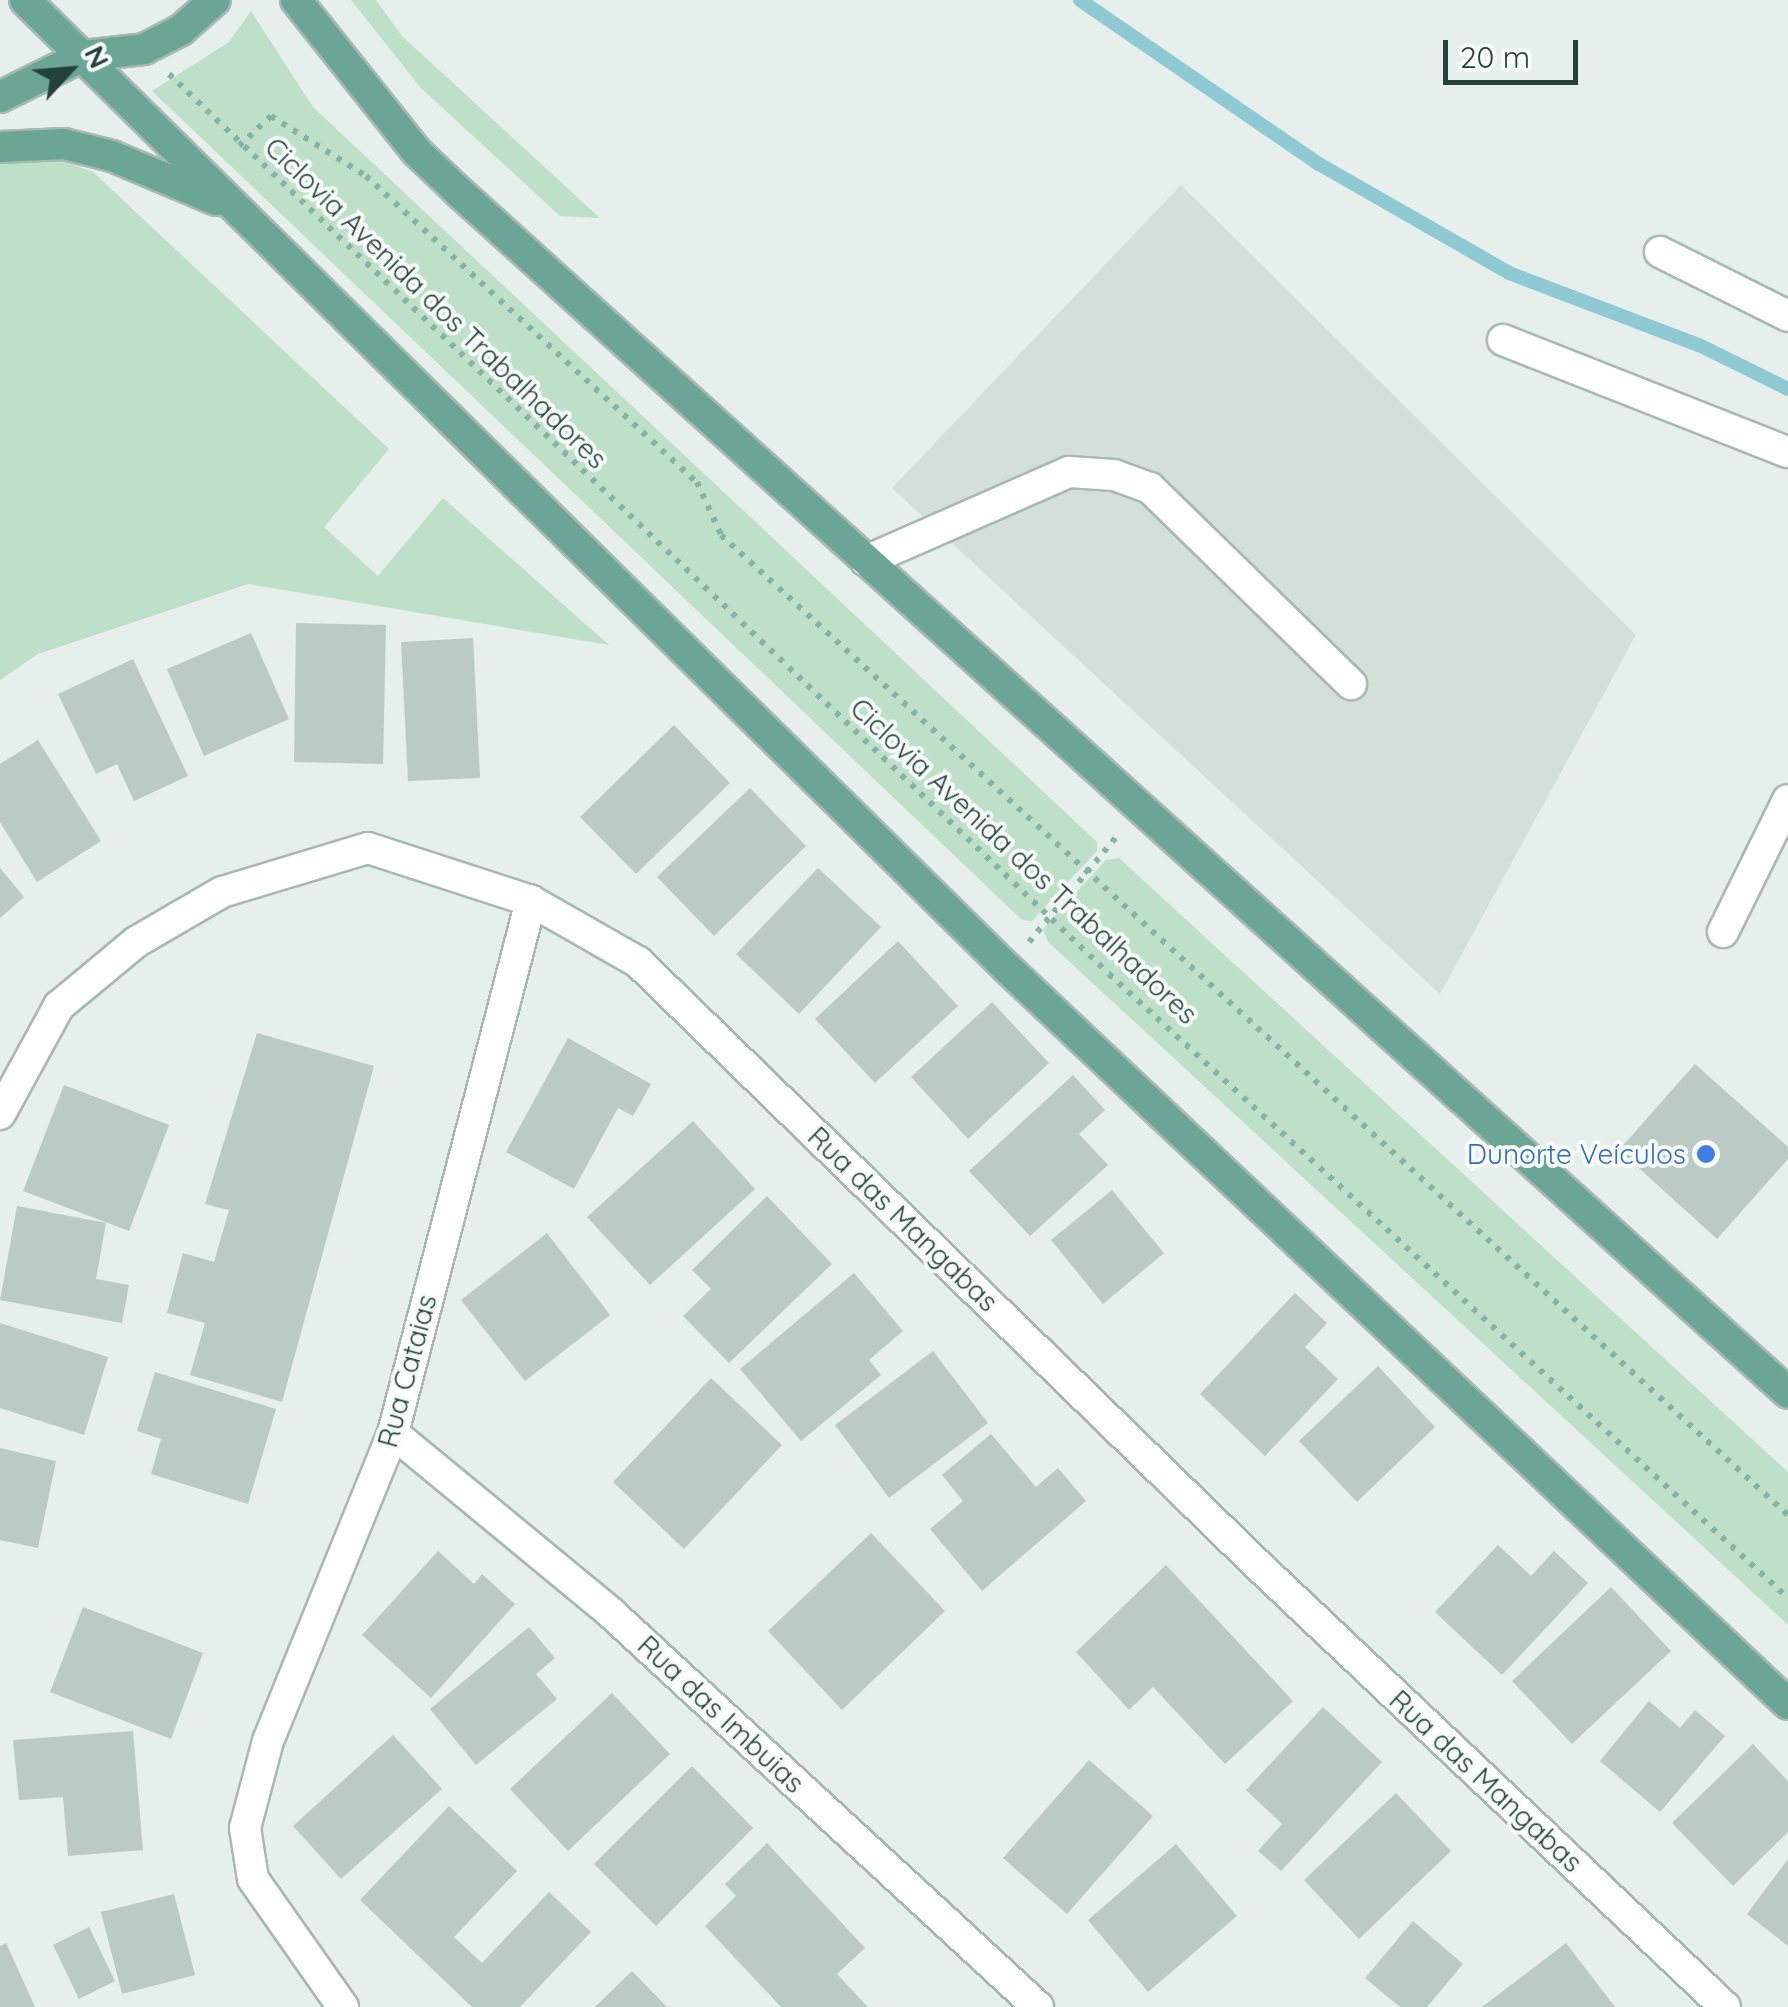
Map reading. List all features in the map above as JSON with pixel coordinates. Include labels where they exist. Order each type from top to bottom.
[{"type":"main road","points":[[25,0],[1007,968],[1788,1704]]},
{"type":"main road","points":[[0,96],[83,56],[144,49],[180,30],[215,0]]},
{"type":"main road","points":[[296,0],[416,152],[1788,1393]]},
{"type":"main road","points":[[0,147],[64,144],[112,156],[234,208]]},
{"type":"street","points":[[1660,252],[1788,316]]},
{"type":"street","points":[[1503,340],[1788,452]]},
{"type":"street","points":[[866,561],[1070,472],[1114,475],[1150,488],[1351,684]]},
{"type":"street","points":[[1723,932],[1788,800]]},
{"type":"street","name":"Rua das Mangabas","points":[[0,1114],[59,1006],[136,942],[222,892],[368,848],[531,901],[638,962],[1260,1567],[1725,2007]]},
{"type":"street","name":"Rua Cataias","points":[[343,2007],[253,1879],[245,1828],[268,1741],[393,1433],[531,901]]},
{"type":"street","name":"Rua das Imbuias","points":[[393,1433],[610,1613],[1038,2007]]},
{"type":"path","name":"Ciclovia Avenida dos Trabalhadores","points":[[144,49],[238,146],[1049,917],[1788,1598]]},
{"type":"path","name":"Ciclovia Avenida dos Trabalhadores","points":[[238,146],[270,116],[366,176],[697,482],[721,535],[1788,1515]]},
{"type":"path","points":[[1007,968],[1140,809]]},
{"type":"shaded area","points":[[1181,185],[1636,635],[1440,994],[892,488]]},
{"type":"green space","points":[[351,0],[376,0],[402,36],[600,218],[560,216],[420,87]]},
{"type":"green space","points":[[251,11],[313,107],[1097,842],[1097,851],[1032,921],[1022,920],[152,91],[229,42]]},
{"type":"green space","points":[[47,155],[93,172],[389,449],[324,527],[378,576],[443,498],[609,645],[248,584],[38,654],[0,680],[0,161]]},
{"type":"green space","points":[[1119,858],[1788,1472],[1788,1625],[1048,942],[1043,929],[1106,860]]},
{"type":"building","points":[[296,623],[386,625],[383,764],[294,762]]},
{"type":"building","points":[[251,633],[289,719],[204,756],[167,669]]},
{"type":"building","points":[[473,638],[480,778],[408,781],[401,642]]},
{"type":"building","points":[[133,659],[188,776],[134,801],[117,764],[96,774],[58,694]]},
{"type":"building","points":[[674,725],[730,783],[636,874],[580,817]]},
{"type":"building","points":[[38,740],[101,841],[37,882],[0,822],[0,764]]},
{"type":"building","points":[[750,788],[806,846],[714,936],[657,877]]},
{"type":"building","points":[[0,868],[24,897],[0,918]]},
{"type":"building","points":[[818,868],[881,927],[799,1014],[736,954]]},
{"type":"building","points":[[898,941],[958,1006],[875,1083],[815,1019]]},
{"type":"building","points":[[992,1002],[1049,1063],[968,1139],[911,1077]]},
{"type":"building","points":[[257,1033],[374,1066],[282,1402],[190,1375],[205,1323],[167,1313],[183,1253],[214,1262],[229,1210],[205,1204]]},
{"type":"building","points":[[568,1038],[651,1084],[633,1116],[618,1108],[574,1189],[506,1152]]},
{"type":"building","name":"Dunorte Veículos","points":[[1695,1064],[1788,1147],[1788,1159],[1717,1239],[1619,1150]]},
{"type":"building","points":[[1073,1075],[1105,1110],[1079,1134],[1108,1165],[1030,1236],[969,1171]]},
{"type":"building","points":[[64,1085],[169,1125],[129,1231],[23,1191]]},
{"type":"building","points":[[693,1121],[755,1189],[650,1285],[587,1217]]},
{"type":"building","points":[[1112,1190],[1164,1253],[1103,1304],[1051,1240]]},
{"type":"building","points":[[767,1196],[832,1264],[729,1363],[683,1316],[711,1289],[692,1270]]},
{"type":"building","points":[[17,1206],[106,1223],[96,1279],[129,1285],[122,1323],[0,1300]]},
{"type":"building","points":[[547,1233],[610,1315],[525,1381],[461,1300]]},
{"type":"building","points":[[854,1273],[903,1331],[869,1360],[881,1375],[801,1441],[740,1369]]},
{"type":"building","points":[[1295,1293],[1327,1323],[1305,1347],[1338,1379],[1265,1456],[1200,1394]]},
{"type":"building","points":[[0,1323],[108,1357],[84,1435],[0,1408]]},
{"type":"building","points":[[933,1351],[988,1423],[889,1498],[835,1425]]},
{"type":"building","points":[[1378,1366],[1435,1427],[1357,1502],[1299,1441]]},
{"type":"building","points":[[155,1372],[276,1409],[248,1504],[151,1474],[161,1439],[137,1431]]},
{"type":"building","points":[[711,1378],[782,1445],[684,1549],[613,1482]]},
{"type":"building","points":[[991,1434],[1036,1487],[1058,1468],[1086,1501],[982,1591],[930,1529],[963,1501],[942,1475]]},
{"type":"building","points":[[0,1448],[56,1461],[38,1548],[0,1540]]},
{"type":"building","points":[[871,1533],[945,1611],[842,1710],[768,1631]]},
{"type":"building","points":[[1498,1545],[1531,1576],[1554,1551],[1588,1583],[1502,1675],[1435,1612]]},
{"type":"building","points":[[438,1551],[474,1584],[482,1574],[515,1604],[431,1698],[362,1635]]},
{"type":"building","points":[[1166,1565],[1293,1701],[1225,1764],[1153,1687],[1129,1710],[1076,1652]]},
{"type":"building","points":[[1611,1587],[1671,1651],[1572,1744],[1512,1681]]},
{"type":"building","points":[[83,1607],[203,1653],[171,1739],[50,1692]]},
{"type":"building","points":[[529,1627],[555,1658],[536,1674],[557,1699],[476,1765],[430,1709]]},
{"type":"building","points":[[612,1693],[670,1754],[568,1851],[510,1789]]},
{"type":"building","points":[[1649,1701],[1680,1728],[1695,1710],[1725,1736],[1660,1812],[1600,1761]]},
{"type":"building","points":[[1323,1707],[1382,1762],[1281,1871],[1258,1851],[1282,1824],[1246,1790]]},
{"type":"building","points":[[133,1731],[143,1850],[68,1856],[63,1797],[19,1800],[13,1740]]},
{"type":"building","points":[[393,1735],[442,1789],[341,1879],[293,1826]]},
{"type":"building","points":[[1753,1744],[1788,1781],[1788,1832],[1733,1886],[1672,1823]]},
{"type":"building","points":[[1089,1760],[1153,1816],[1067,1914],[1003,1858]]},
{"type":"building","points":[[692,1766],[753,1828],[656,1926],[594,1864]]},
{"type":"building","points":[[1396,1793],[1451,1851],[1359,1939],[1304,1880]]},
{"type":"building","points":[[449,1806],[517,1871],[454,1937],[482,1963],[549,1892],[591,1932],[520,2007],[472,2007],[360,1900]]},
{"type":"building","points":[[767,1843],[865,1948],[837,1974],[868,2007],[781,2007],[705,1926],[736,1896],[725,1884]]},
{"type":"building","points":[[1176,1844],[1237,1916],[1148,1992],[1088,1920]]},
{"type":"building","points":[[1788,1859],[1788,1946],[1747,1914]]},
{"type":"building","points":[[174,1894],[195,1975],[122,1994],[101,1912]]},
{"type":"building","points":[[1413,1921],[1463,1964],[1427,2007],[1400,2007],[1365,1978]]},
{"type":"building","points":[[89,1927],[115,1981],[79,1999],[53,1945]]},
{"type":"building","points":[[6,1943],[35,2007],[0,2007],[0,1946]]},
{"type":"building","points":[[1566,1943],[1615,2007],[1482,2007]]},
{"type":"building","points":[[632,1971],[667,2007],[595,2007]]},
{"type":"waterway","points":[[1080,0],[1319,164],[1509,273],[1699,345],[1788,389]]},
{"type":"place","name":"Dunorte Veículos","points":[[1706,1154]]}]
